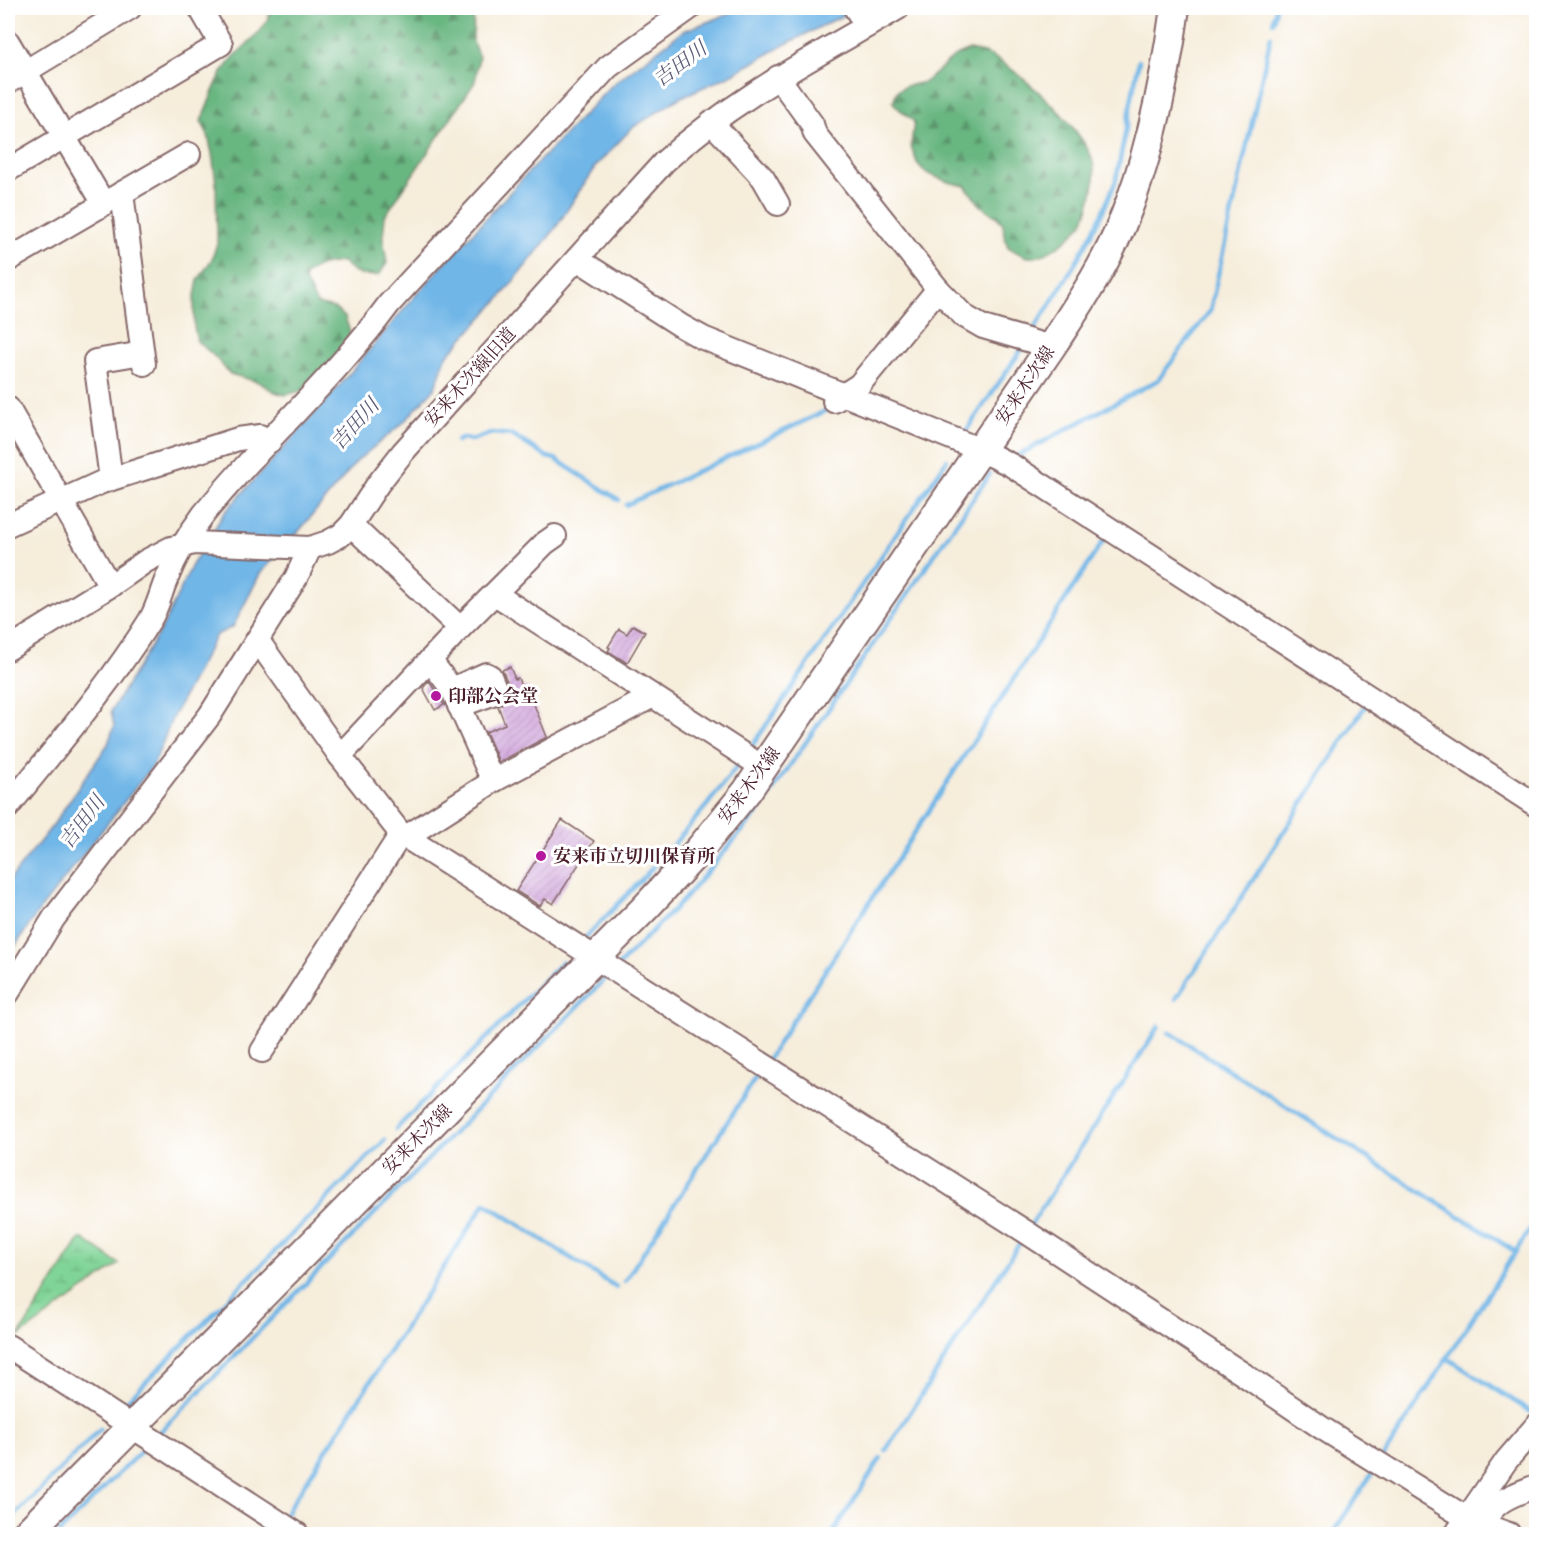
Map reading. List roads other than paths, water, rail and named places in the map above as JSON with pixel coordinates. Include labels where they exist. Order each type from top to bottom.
[{"type":"main road","name":"安来木次線","points":[[26,1534],[595,959],[698,851],[764,768],[1051,347],[1102,264],[1121,227],[1143,167],[1170,46],[1175,8]]},
{"type":"street","points":[[16,77],[130,8]]},
{"type":"street","points":[[8,170],[221,44],[200,8]]},
{"type":"street","points":[[8,807],[112,677],[152,617],[204,514],[361,343],[397,296],[608,67],[690,8]]},
{"type":"street","name":"安来木次線旧道","points":[[8,649],[161,552],[188,544],[307,548],[341,535],[351,525],[403,452],[647,180],[686,142],[861,16],[898,8]]},
{"type":"street","points":[[8,42],[16,77],[113,198],[143,358],[137,354],[95,361],[111,479]]},
{"type":"street","points":[[778,77],[812,124],[815,134],[939,289],[970,321],[1051,347]]},
{"type":"street","points":[[711,122],[763,178],[778,204]]},
{"type":"street","points":[[8,260],[189,154]]},
{"type":"street","points":[[577,259],[703,338],[837,400],[981,450],[1011,465],[1536,805]]},
{"type":"street","points":[[837,400],[859,385],[939,289]]},
{"type":"street","points":[[8,408],[110,586]]},
{"type":"street","points":[[8,525],[111,479],[238,439],[260,436],[270,441]]},
{"type":"street","points":[[351,525],[460,628]]},
{"type":"street","points":[[340,756],[460,628],[545,543],[555,536]]},
{"type":"street","points":[[8,993],[54,918],[189,744],[296,578],[307,548]]},
{"type":"street","points":[[495,594],[764,768]]},
{"type":"street","points":[[258,640],[340,756],[404,836],[986,1207],[1243,1374],[1469,1526],[1509,1534]]},
{"type":"street","points":[[430,660],[458,702],[495,780]]},
{"type":"street","points":[[262,1051],[404,836],[495,780],[653,696]]},
{"type":"street","points":[[8,1347],[133,1426],[290,1533]]},
{"type":"street","points":[[1469,1526],[1506,1461],[1536,1426]]},
{"type":"street","points":[[1469,1526],[1502,1500],[1536,1486]]},
{"type":"water","name":"吉田川","points":[[745,8],[858,8],[784,45],[731,75],[679,98],[632,128],[595,167],[555,229],[501,297],[446,357],[435,388],[403,423],[358,460],[260,574],[233,627],[216,635],[172,719],[154,764],[36,915],[8,957],[8,882],[53,825],[108,744],[114,726],[111,711],[163,626],[192,565],[224,513],[328,399],[415,296],[612,85],[683,31]]},
{"type":"waterway","points":[[1273,22],[1276,8]]},
{"type":"waterway","points":[[1015,457],[1158,380],[1210,311],[1271,36]]},
{"type":"waterway","points":[[1031,334],[1066,278],[1108,201],[1116,180],[1139,61]]},
{"type":"waterway","points":[[964,434],[1022,349]]},
{"type":"waterway","points":[[626,505],[832,408]]},
{"type":"waterway","points":[[457,441],[463,438],[471,440],[492,433],[512,435],[547,457],[555,459],[619,500]]},
{"type":"waterway","points":[[752,746],[947,460]]},
{"type":"waterway","points":[[618,966],[684,899],[758,812],[990,474]]},
{"type":"waterway","points":[[768,1059],[1107,535]]},
{"type":"waterway","points":[[1176,999],[1367,703]]},
{"type":"waterway","points":[[586,937],[686,831],[740,762]]},
{"type":"waterway","points":[[396,1129],[562,962]]},
{"type":"waterway","points":[[158,1434],[610,974]]},
{"type":"waterway","points":[[1029,1228],[1159,1026]]},
{"type":"waterway","points":[[1169,1032],[1516,1252]]},
{"type":"waterway","points":[[625,1281],[760,1071]]},
{"type":"waterway","points":[[121,1407],[385,1140]]},
{"type":"waterway","points":[[284,1516],[485,1203],[616,1287]]},
{"type":"waterway","points":[[1383,1457],[1536,1220]]},
{"type":"waterway","points":[[886,1450],[1023,1238]]},
{"type":"waterway","points":[[1447,1358],[1536,1415]]},
{"type":"waterway","points":[[8,1522],[100,1429]]},
{"type":"waterway","points":[[58,1534],[147,1445]]},
{"type":"waterway","points":[[832,1534],[881,1458]]},
{"type":"waterway","points":[[1332,1534],[1375,1469]]},
{"type":"place","name":"印部公会堂","points":[[436,696]]},
{"type":"place","name":"安来市立切川保育所","points":[[541,856]]}]
